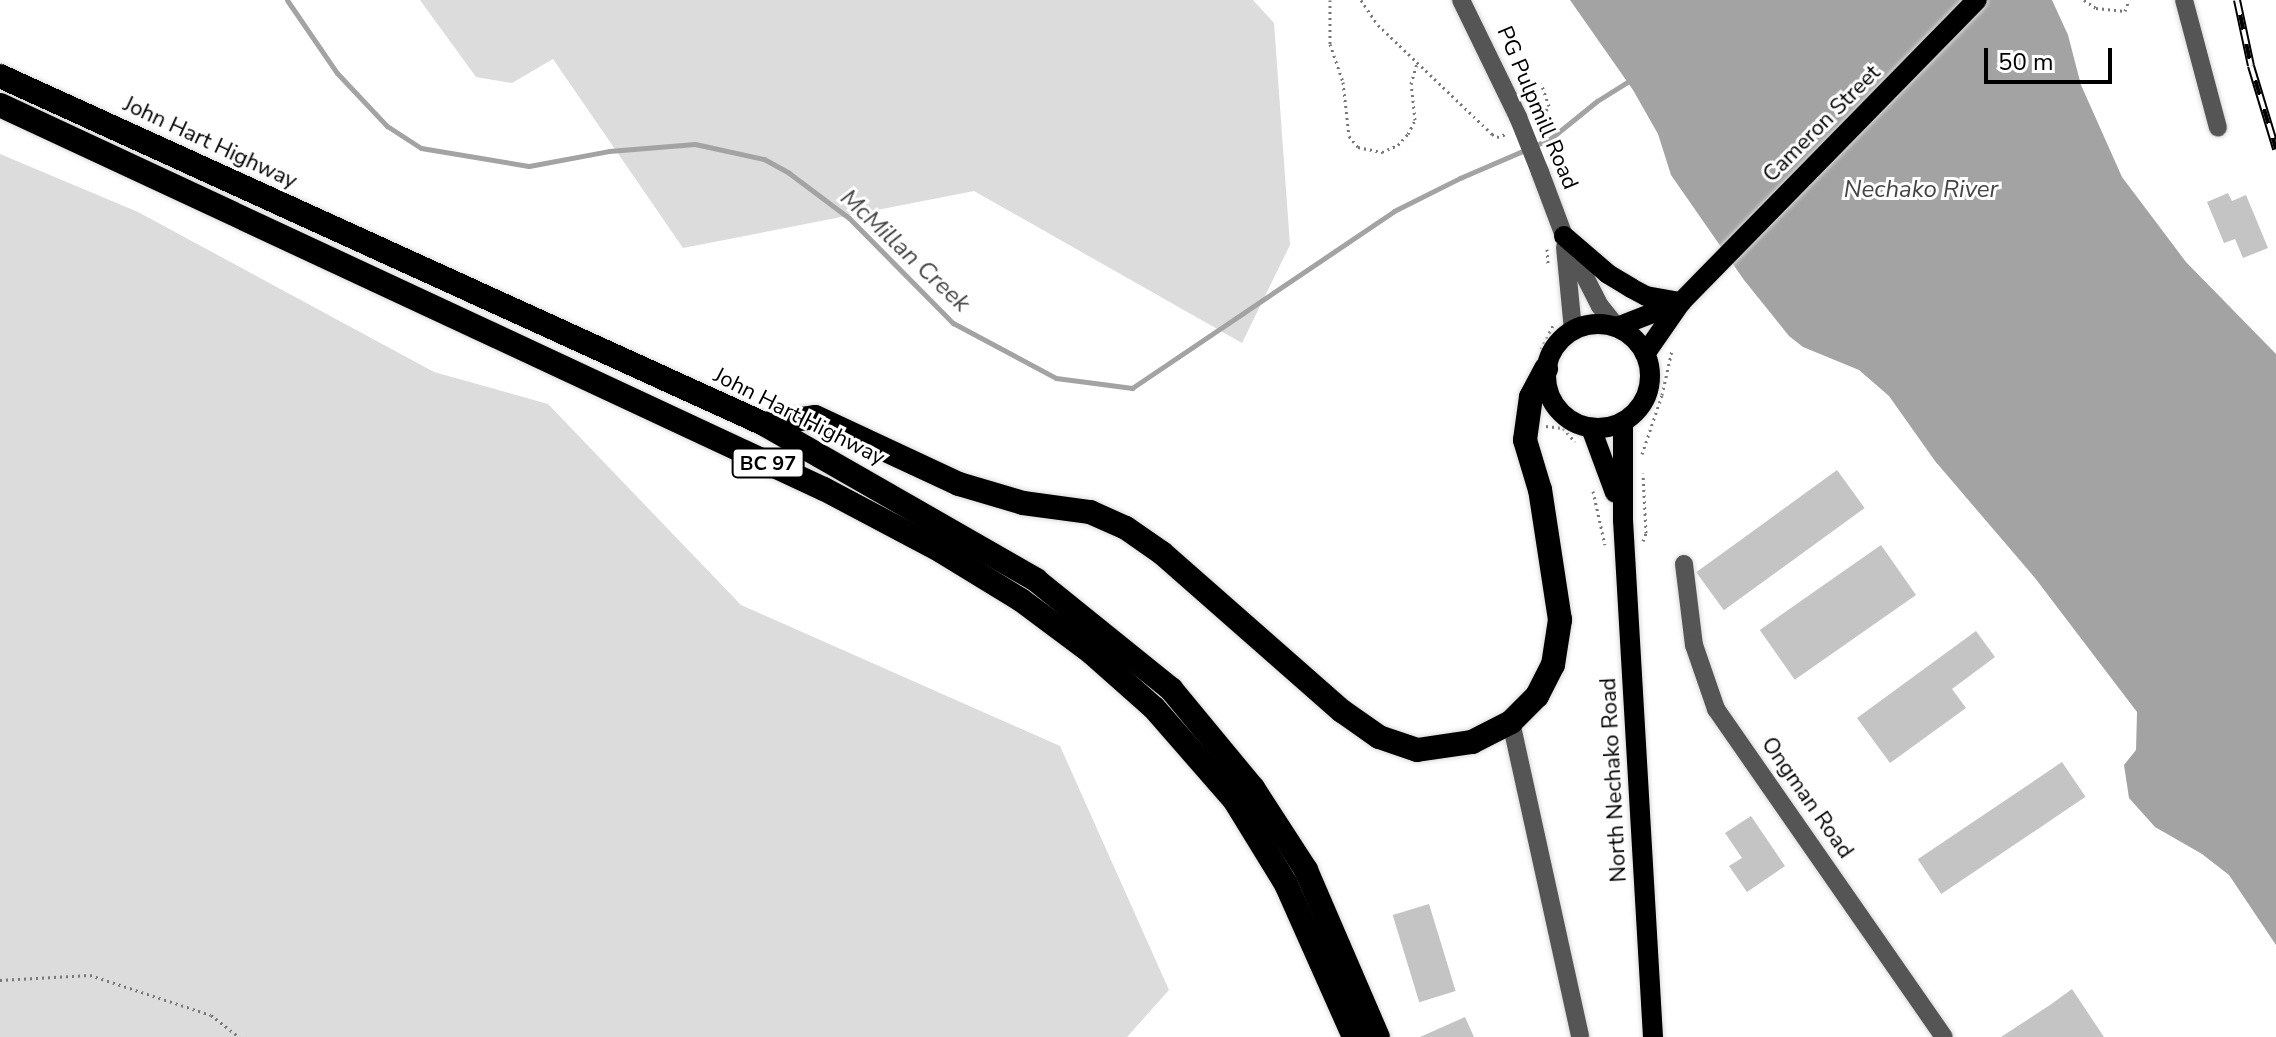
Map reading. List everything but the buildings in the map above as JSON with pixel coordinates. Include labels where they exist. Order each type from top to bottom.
[{"type":"highway","name":"John Hart Highway","points":[[0,76],[764,424],[1036,580],[1171,689],[1253,788],[1306,870],[1378,1037]]},
{"type":"highway","name":"BC 97","points":[[0,105],[824,489],[941,551],[1021,600],[1092,653],[1154,708],[1235,801],[1286,884],[1354,1037]]},
{"type":"highway","points":[[764,424],[815,417],[959,484],[1023,503],[1090,512],[1126,528],[1162,553],[1342,711],[1379,737],[1417,750],[1472,742],[1511,722],[1537,696],[1553,665],[1560,620],[1540,490],[1525,440],[1531,397],[1546,369]]},
{"type":"main road","name":"Cameron Street","points":[[1681,302],[1977,0]]},
{"type":"main road","points":[[1564,236],[1608,274],[1631,288],[1646,296],[1681,302]]},
{"type":"main road","points":[[1617,327],[1681,302]]},
{"type":"main road","points":[[1645,354],[1681,302]]},
{"type":"main road","points":[[1588,324],[1617,327],[1630,334],[1645,354],[1651,380],[1646,397],[1637,412],[1623,422],[1591,428],[1576,424],[1552,401],[1546,369],[1555,347],[1573,330],[1588,324]]},
{"type":"main road","name":"North Nechako Road","points":[[1623,422],[1623,520],[1653,1037]]},
{"type":"main road","name":"North Nechako Road","points":[[1591,428],[1623,520]]},
{"type":"street","name":"PG Pulpmill Road","points":[[1461,0],[1520,124],[1564,236]]},
{"type":"street","points":[[2184,0],[2218,128]]},
{"type":"street","points":[[1564,236],[1600,306],[1617,327]]},
{"type":"street","points":[[1564,236],[1573,330]]},
{"type":"street","name":"Ongman Road","points":[[1684,564],[1694,645],[1716,709],[1944,1037]]},
{"type":"street","points":[[1511,722],[1580,1037]]},
{"type":"path","points":[[1330,0],[1330,44],[1343,82],[1349,136],[1358,147],[1382,152],[1398,145],[1408,134],[1415,120],[1411,84],[1417,63]]},
{"type":"path","points":[[1361,0],[1378,25],[1497,137],[1548,112],[1541,83]]},
{"type":"path","points":[[2084,0],[2096,8],[2125,11],[2129,0]]},
{"type":"path","points":[[1643,468],[1645,507]]},
{"type":"path","points":[[1592,487],[1602,541],[1626,577]]},
{"type":"path","points":[[0,980],[90,975],[211,1015],[239,1037]]},
{"type":"shaded area","points":[[420,0],[1253,0],[1274,23],[1290,245],[1242,343],[974,191],[683,248],[553,59],[512,83],[476,77]]},
{"type":"shaded area","points":[[0,154],[138,212],[434,372],[548,404],[741,605],[1060,746],[1169,990],[1127,1037],[0,1037]]},
{"type":"water","name":"Nechako River","points":[[1570,0],[2052,0],[2068,35],[2081,85],[2122,177],[2186,262],[2276,354],[2276,945],[2229,875],[2202,854],[2155,827],[2129,798],[2124,765],[2136,750],[2137,712],[2035,578],[1935,461],[1889,396],[1859,370],[1803,347],[1789,336],[1744,280],[1671,175],[1658,134],[1633,90]]},
{"type":"waterway","name":"McMillan Creek","points":[[287,0],[337,73],[387,126],[421,148],[529,166],[609,151],[695,144],[764,159],[789,173],[849,218],[953,323],[1056,378],[1132,388],[1394,211],[1550,139],[1597,101],[1628,82]]},
{"type":"railway","points":[[2237,0],[2251,66],[2276,149]]}]
